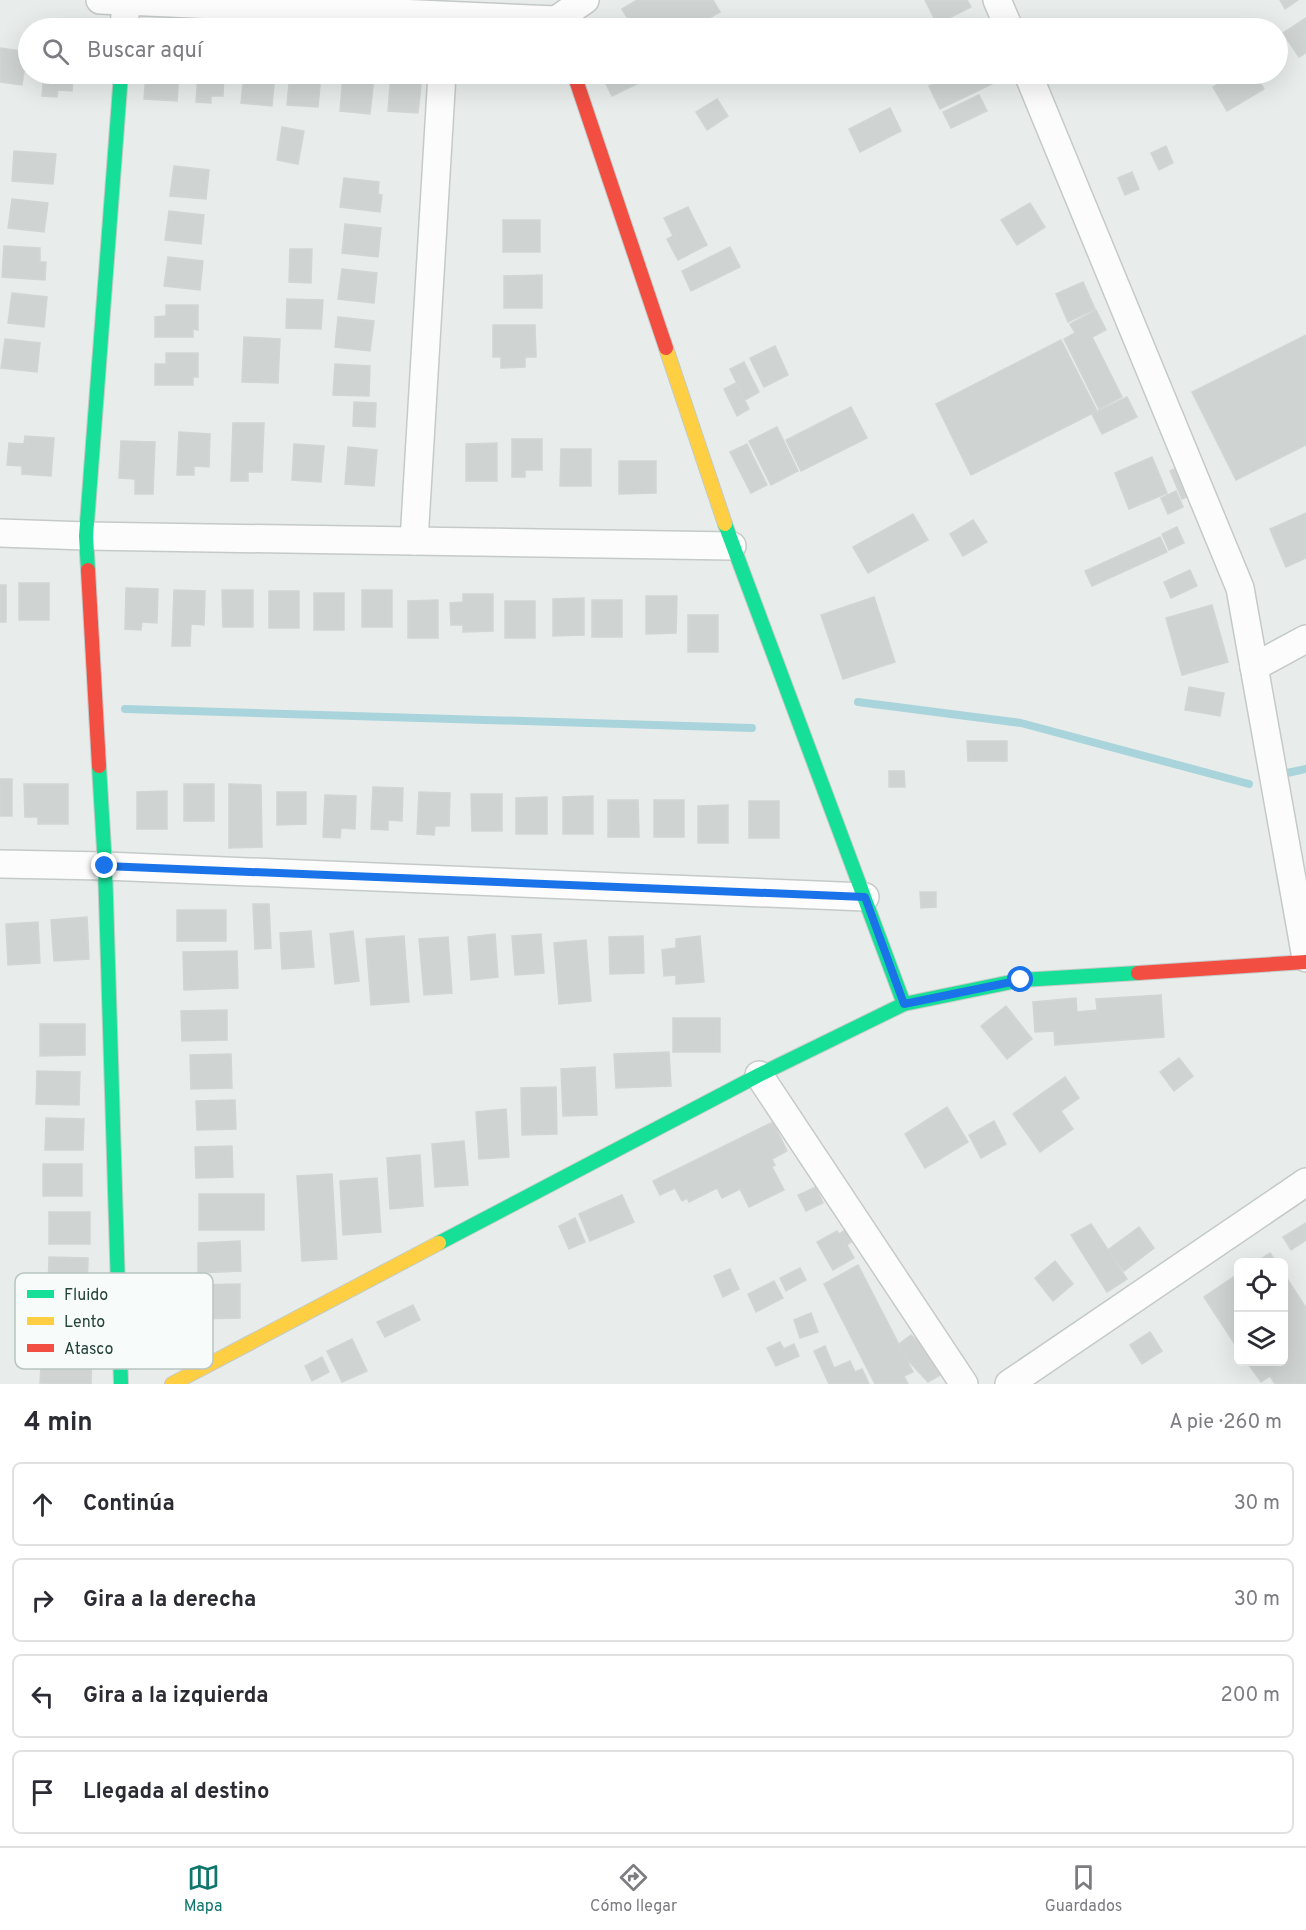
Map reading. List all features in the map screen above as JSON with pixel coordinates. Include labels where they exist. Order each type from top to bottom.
[{"type":"street","points":[[511,18],[554,16],[585,0]]},
{"type":"street","points":[[997,0],[1005,18]]},
{"type":"street","points":[[125,18],[126,1],[398,18]]},
{"type":"street","points":[[118,1273],[105,866],[86,536],[120,84]]},
{"type":"street","points":[[414,541],[441,84]]},
{"type":"street","points":[[577,84],[732,546],[904,1004]]},
{"type":"street","points":[[213,1362],[759,1075],[904,1004],[1021,980],[1306,960],[1240,588],[1032,84]]},
{"type":"street","points":[[0,533],[732,546]]},
{"type":"street","points":[[1254,667],[1306,639]]},
{"type":"street","points":[[0,864],[105,866],[865,897]]},
{"type":"street","points":[[759,1075],[964,1384]]},
{"type":"street","points":[[1008,1384],[1306,1182]]},
{"type":"street","points":[[121,1369],[121,1384]]},
{"type":"street","points":[[172,1384],[200,1369]]},
{"type":"building","points":[[637,0],[713,0],[720,12],[710,18],[627,18],[622,9]]},
{"type":"building","points":[[925,0],[967,0],[971,7],[949,18],[934,18]]},
{"type":"building","points":[[1280,0],[1298,0],[1285,9]]},
{"type":"building","points":[[1306,18],[1306,53],[1299,57],[1288,40],[1288,30]]},
{"type":"building","points":[[0,48],[18,51],[18,84],[22,85],[0,82]]},
{"type":"building","points":[[43,84],[72,84],[72,91],[58,90],[57,97],[42,96]]},
{"type":"building","points":[[145,84],[178,84],[177,101],[144,99]]},
{"type":"building","points":[[197,84],[224,84],[223,96],[211,96],[211,103],[196,102]]},
{"type":"building","points":[[243,84],[274,84],[272,106],[241,103]]},
{"type":"building","points":[[289,84],[320,84],[318,107],[287,105]]},
{"type":"building","points":[[342,84],[373,84],[370,114],[340,111]]},
{"type":"building","points":[[390,84],[421,84],[418,113],[388,111]]},
{"type":"building","points":[[606,84],[637,84],[612,96]]},
{"type":"building","points":[[933,84],[992,84],[940,109],[929,86]]},
{"type":"building","points":[[1218,84],[1261,84],[1264,89],[1227,111],[1213,87]]},
{"type":"building","points":[[979,95],[987,111],[951,128],[943,112]]},
{"type":"building","points":[[717,99],[728,116],[707,130],[696,112]]},
{"type":"building","points":[[890,108],[901,131],[860,152],[849,129]]},
{"type":"building","points":[[282,127],[304,131],[298,164],[277,160]]},
{"type":"building","points":[[1166,146],[1173,163],[1159,170],[1151,153]]},
{"type":"building","points":[[14,151],[56,154],[53,184],[12,181]]},
{"type":"building","points":[[174,166],[209,170],[206,199],[170,196]]},
{"type":"building","points":[[1132,172],[1139,189],[1125,195],[1118,178]]},
{"type":"building","points":[[344,178],[379,182],[378,194],[382,195],[380,212],[340,207]]},
{"type":"building","points":[[12,199],[48,203],[44,232],[8,228]]},
{"type":"building","points":[[1030,203],[1045,227],[1017,245],[1001,220]]},
{"type":"building","points":[[688,207],[707,245],[678,260],[667,239],[673,236],[664,218]]},
{"type":"building","points":[[169,211],[204,215],[201,244],[165,240]]},
{"type":"building","points":[[503,220],[540,220],[540,252],[503,252]]},
{"type":"building","points":[[345,224],[381,228],[378,257],[342,253]]},
{"type":"building","points":[[4,246],[40,248],[40,262],[46,262],[45,280],[2,277]]},
{"type":"building","points":[[730,247],[740,267],[691,291],[682,271]]},
{"type":"building","points":[[290,249],[312,249],[311,283],[289,282]]},
{"type":"building","points":[[168,257],[203,261],[200,290],[164,286]]},
{"type":"building","points":[[342,269],[377,273],[374,303],[338,299]]},
{"type":"building","points":[[542,275],[542,308],[504,308],[504,276]]},
{"type":"building","points":[[1083,282],[1095,309],[1068,322],[1056,294]]},
{"type":"building","points":[[12,293],[47,297],[44,327],[8,323]]},
{"type":"building","points":[[287,299],[323,300],[321,329],[286,328]]},
{"type":"building","points":[[166,305],[198,305],[198,330],[193,329],[193,337],[155,337],[155,317],[166,316]]},
{"type":"building","points":[[1096,310],[1106,330],[1092,337],[1122,397],[1099,409],[1064,339],[1075,333],[1070,324]]},
{"type":"building","points":[[338,317],[374,321],[370,351],[335,347]]},
{"type":"building","points":[[493,325],[535,325],[536,357],[525,357],[525,367],[501,368],[501,357],[493,357]]},
{"type":"building","points":[[1306,335],[1306,445],[1236,480],[1192,392]]},
{"type":"building","points":[[244,337],[280,339],[278,383],[242,382]]},
{"type":"building","points":[[5,339],[40,343],[37,372],[1,368]]},
{"type":"building","points":[[1061,340],[1097,411],[971,475],[936,404]]},
{"type":"building","points":[[775,346],[788,375],[764,387],[750,358]]},
{"type":"building","points":[[166,353],[198,353],[198,377],[193,377],[193,385],[155,385],[155,364],[166,364]]},
{"type":"building","points":[[744,362],[759,392],[745,400],[730,369]]},
{"type":"building","points":[[335,364],[370,366],[369,396],[333,395]]},
{"type":"building","points":[[736,383],[749,409],[737,416],[724,389]]},
{"type":"building","points":[[1127,397],[1137,417],[1102,434],[1092,414]]},
{"type":"building","points":[[354,402],[376,403],[375,427],[353,426]]},
{"type":"building","points":[[851,407],[867,438],[801,471],[786,440]]},
{"type":"building","points":[[233,423],[264,423],[262,472],[248,472],[248,481],[231,481]]},
{"type":"building","points":[[777,427],[798,471],[771,485],[749,441]]},
{"type":"building","points":[[179,432],[210,434],[209,467],[194,466],[194,475],[177,475]]},
{"type":"building","points":[[25,436],[54,438],[51,476],[22,474],[22,466],[7,465],[9,443],[24,444]]},
{"type":"building","points":[[512,439],[542,439],[542,470],[525,470],[525,477],[512,477]]},
{"type":"building","points":[[121,441],[155,442],[153,494],[135,494],[135,479],[119,478]]},
{"type":"building","points":[[497,443],[497,481],[466,481],[466,444]]},
{"type":"building","points":[[294,444],[324,446],[321,482],[292,480]]},
{"type":"building","points":[[747,444],[767,485],[751,493],[730,452]]},
{"type":"building","points":[[348,447],[377,450],[374,486],[345,484]]},
{"type":"building","points":[[561,449],[591,449],[591,486],[560,486]]},
{"type":"building","points":[[1152,457],[1167,493],[1129,509],[1115,473]]},
{"type":"building","points":[[619,461],[656,461],[656,493],[619,494]]},
{"type":"building","points":[[1184,465],[1196,493],[1182,499],[1170,471]]},
{"type":"building","points":[[1176,491],[1183,507],[1168,514],[1161,498]]},
{"type":"building","points":[[1306,513],[1306,558],[1286,567],[1270,529]]},
{"type":"building","points":[[913,514],[928,540],[868,573],[853,547]]},
{"type":"building","points":[[973,520],[987,542],[963,556],[950,534]]},
{"type":"building","points":[[1177,527],[1184,543],[1169,550],[1162,534]]},
{"type":"building","points":[[1160,537],[1167,552],[1092,586],[1085,571]]},
{"type":"building","points":[[1190,570],[1197,586],[1171,598],[1164,582]]},
{"type":"building","points":[[19,583],[49,583],[49,620],[19,620]]},
{"type":"building","points":[[0,585],[6,585],[6,622],[0,622]]},
{"type":"building","points":[[126,588],[158,589],[157,623],[142,622],[141,630],[125,629]]},
{"type":"building","points":[[174,590],[205,591],[204,625],[191,624],[190,646],[172,646]]},
{"type":"building","points":[[222,590],[253,590],[253,627],[223,627]]},
{"type":"building","points":[[362,590],[392,590],[392,627],[362,627]]},
{"type":"building","points":[[269,591],[299,591],[299,628],[269,628]]},
{"type":"building","points":[[314,593],[344,593],[344,630],[314,630]]},
{"type":"building","points":[[463,594],[493,594],[493,631],[463,632],[463,625],[451,625],[450,603],[463,602]]},
{"type":"building","points":[[646,596],[677,596],[676,633],[646,634]]},
{"type":"building","points":[[874,597],[895,662],[843,679],[821,615]]},
{"type":"building","points":[[584,598],[584,635],[553,636],[553,599]]},
{"type":"building","points":[[438,600],[438,638],[408,638],[408,601]]},
{"type":"building","points":[[592,600],[622,600],[622,637],[592,637]]},
{"type":"building","points":[[505,601],[535,601],[535,638],[505,638]]},
{"type":"building","points":[[1212,605],[1228,662],[1182,675],[1166,618]]},
{"type":"building","points":[[688,615],[718,615],[718,652],[688,652]]},
{"type":"building","points":[[1189,687],[1224,693],[1220,716],[1185,710]]},
{"type":"building","points":[[967,741],[1007,741],[1007,761],[968,761]]},
{"type":"building","points":[[889,771],[904,771],[905,787],[889,787]]},
{"type":"building","points":[[0,779],[12,779],[12,816],[0,816]]},
{"type":"building","points":[[24,784],[68,784],[68,824],[38,824],[38,817],[25,817]]},
{"type":"building","points":[[184,784],[214,784],[214,821],[184,821]]},
{"type":"building","points":[[229,784],[261,785],[262,847],[229,848]]},
{"type":"building","points":[[373,787],[403,788],[402,821],[388,820],[388,830],[371,829]]},
{"type":"building","points":[[167,791],[167,829],[137,829],[137,792]]},
{"type":"building","points":[[277,792],[306,792],[306,824],[277,825]]},
{"type":"building","points":[[419,792],[450,793],[449,826],[435,826],[434,835],[417,834]]},
{"type":"building","points":[[471,794],[502,794],[502,831],[472,831]]},
{"type":"building","points":[[325,795],[356,796],[355,829],[341,828],[340,838],[323,837]]},
{"type":"building","points":[[593,796],[593,834],[563,834],[563,797]]},
{"type":"building","points":[[547,797],[547,834],[516,834],[516,798]]},
{"type":"building","points":[[608,800],[638,800],[639,837],[608,837]]},
{"type":"building","points":[[654,800],[684,800],[684,837],[654,837]]},
{"type":"building","points":[[749,801],[779,801],[779,838],[749,838]]},
{"type":"building","points":[[728,805],[728,843],[698,843],[698,806]]},
{"type":"building","points":[[920,892],[936,892],[936,907],[921,908]]},
{"type":"building","points":[[253,904],[269,904],[271,948],[255,949]]},
{"type":"building","points":[[177,910],[226,910],[226,941],[177,941]]},
{"type":"building","points":[[87,917],[89,959],[54,961],[51,920]]},
{"type":"building","points":[[38,922],[40,963],[8,965],[6,924]]},
{"type":"building","points":[[311,931],[314,967],[282,969],[280,933]]},
{"type":"building","points":[[353,931],[359,981],[335,984],[330,934]]},
{"type":"building","points":[[495,934],[498,977],[471,980],[468,937]]},
{"type":"building","points":[[541,934],[544,973],[515,975],[512,936]]},
{"type":"building","points":[[404,936],[409,1002],[371,1005],[366,939]]},
{"type":"building","points":[[643,936],[644,973],[610,974],[609,937]]},
{"type":"building","points":[[700,936],[704,982],[676,984],[676,975],[664,976],[662,950],[676,948],[676,939]]},
{"type":"building","points":[[448,937],[452,993],[424,995],[419,939]]},
{"type":"building","points":[[586,940],[591,1001],[559,1004],[554,943]]},
{"type":"building","points":[[237,951],[238,988],[184,990],[183,952]]},
{"type":"building","points":[[1161,995],[1164,1037],[1055,1045],[1054,1031],[1035,1032],[1033,1002],[1076,998],[1077,1012],[1097,1010],[1096,999]]},
{"type":"building","points":[[1006,1006],[1032,1039],[1007,1059],[981,1026]]},
{"type":"building","points":[[227,1010],[227,1040],[182,1041],[181,1011]]},
{"type":"building","points":[[673,1018],[720,1018],[720,1052],[673,1052]]},
{"type":"building","points":[[40,1024],[85,1024],[85,1055],[40,1056]]},
{"type":"building","points":[[669,1052],[671,1086],[616,1088],[614,1054]]},
{"type":"building","points":[[231,1054],[232,1088],[191,1089],[190,1055]]},
{"type":"building","points":[[1179,1058],[1193,1076],[1174,1091],[1160,1072]]},
{"type":"building","points":[[595,1067],[597,1115],[563,1116],[561,1069]]},
{"type":"building","points":[[37,1071],[80,1072],[79,1105],[36,1104]]},
{"type":"building","points":[[1065,1077],[1079,1098],[1061,1111],[1073,1129],[1040,1152],[1013,1114]]},
{"type":"building","points":[[556,1087],[557,1134],[522,1135],[521,1088]]},
{"type":"building","points":[[235,1100],[236,1129],[197,1130],[196,1101]]},
{"type":"building","points":[[947,1107],[968,1142],[925,1168],[905,1134]]},
{"type":"building","points":[[506,1109],[509,1157],[479,1159],[476,1112]]},
{"type":"building","points":[[46,1118],[84,1119],[83,1150],[45,1150]]},
{"type":"building","points":[[994,1121],[1006,1144],[981,1158],[969,1135]]},
{"type":"building","points":[[773,1122],[787,1151],[772,1159],[775,1165],[772,1167],[784,1190],[749,1207],[740,1189],[722,1198],[717,1188],[689,1202],[687,1198],[682,1201],[675,1188],[660,1195],[653,1181]]},
{"type":"building","points":[[464,1141],[468,1185],[435,1187],[432,1144]]},
{"type":"building","points":[[232,1146],[233,1177],[196,1178],[195,1147]]},
{"type":"building","points":[[420,1155],[423,1206],[390,1209],[387,1158]]},
{"type":"building","points":[[43,1164],[82,1164],[82,1196],[43,1196]]},
{"type":"building","points":[[332,1174],[337,1259],[302,1261],[297,1176]]},
{"type":"building","points":[[377,1178],[381,1232],[343,1235],[340,1181]]},
{"type":"building","points":[[816,1187],[823,1203],[806,1211],[798,1195]]},
{"type":"building","points":[[199,1194],[264,1194],[264,1230],[199,1230]]},
{"type":"building","points":[[622,1195],[634,1222],[590,1241],[579,1214]]},
{"type":"building","points":[[49,1212],[90,1212],[90,1244],[49,1244]]},
{"type":"building","points":[[575,1218],[585,1242],[569,1249],[559,1226]]},
{"type":"building","points":[[1306,1223],[1306,1240],[1291,1250],[1283,1237]]},
{"type":"building","points":[[1091,1224],[1127,1279],[1107,1292],[1071,1235]]},
{"type":"building","points":[[1139,1227],[1154,1248],[1124,1271],[1108,1250]]},
{"type":"building","points":[[845,1230],[851,1242],[847,1245],[854,1258],[833,1270],[817,1242],[837,1231],[839,1234]]},
{"type":"building","points":[[240,1241],[241,1271],[198,1273],[198,1243]]},
{"type":"building","points":[[1270,1253],[1273,1258],[1262,1258]]},
{"type":"building","points":[[49,1257],[88,1258],[88,1273],[49,1273]]},
{"type":"building","points":[[1055,1261],[1073,1284],[1053,1301],[1035,1278]]},
{"type":"building","points":[[858,1265],[913,1372],[904,1376],[908,1384],[875,1384],[824,1284]]},
{"type":"building","points":[[800,1268],[806,1280],[786,1291],[780,1278]]},
{"type":"building","points":[[730,1269],[739,1289],[723,1297],[714,1276]]},
{"type":"building","points":[[1234,1277],[1234,1343],[1204,1297]]},
{"type":"building","points":[[1288,1280],[1306,1308],[1306,1384],[1275,1384],[1270,1376],[1261,1382],[1250,1366],[1288,1366]]},
{"type":"building","points":[[774,1281],[783,1298],[756,1312],[748,1294]]},
{"type":"building","points":[[240,1284],[240,1318],[213,1319],[213,1285]]},
{"type":"building","points":[[413,1305],[420,1320],[385,1337],[377,1322]]},
{"type":"building","points":[[811,1313],[818,1332],[800,1338],[794,1320]]},
{"type":"building","points":[[1150,1332],[1162,1351],[1142,1364],[1130,1345]]},
{"type":"building","points":[[911,1335],[938,1361],[942,1374],[928,1382],[906,1358],[899,1344]]},
{"type":"building","points":[[352,1339],[367,1371],[342,1382],[327,1351]]},
{"type":"building","points":[[780,1342],[784,1349],[794,1344],[799,1356],[776,1366],[767,1348]]},
{"type":"building","points":[[825,1346],[834,1368],[850,1361],[855,1372],[862,1369],[869,1384],[829,1384],[814,1351]]},
{"type":"building","points":[[322,1357],[329,1372],[312,1381],[305,1366]]},
{"type":"building","points":[[41,1369],[91,1369],[91,1384],[40,1383]]},
{"type":"waterway","points":[[858,702],[1021,723],[1249,784]]},
{"type":"waterway","points":[[125,709],[752,728]]},
{"type":"waterway","points":[[1287,773],[1306,769]]},
{"type":"traffic: fast","points":[[88,570],[86,536],[120,84]]},
{"type":"traffic: fast","points":[[725,524],[904,1004]]},
{"type":"traffic: fast","points":[[99,766],[105,866],[118,1273]]},
{"type":"traffic: fast","points":[[439,1243],[759,1075],[904,1004],[1021,980],[1138,973]]},
{"type":"traffic: fast","points":[[121,1369],[121,1384]]},
{"type":"traffic: slow","points":[[666,348],[725,524]]},
{"type":"traffic: slow","points":[[213,1362],[439,1243]]},
{"type":"traffic: slow","points":[[172,1384],[200,1369]]},
{"type":"traffic: jam","points":[[577,84],[666,348]]},
{"type":"traffic: jam","points":[[88,570],[99,766]]},
{"type":"traffic: jam","points":[[1138,973],[1306,962]]},
{"type":"route","points":[[105,866],[865,897],[904,1004],[1021,980]]}]
